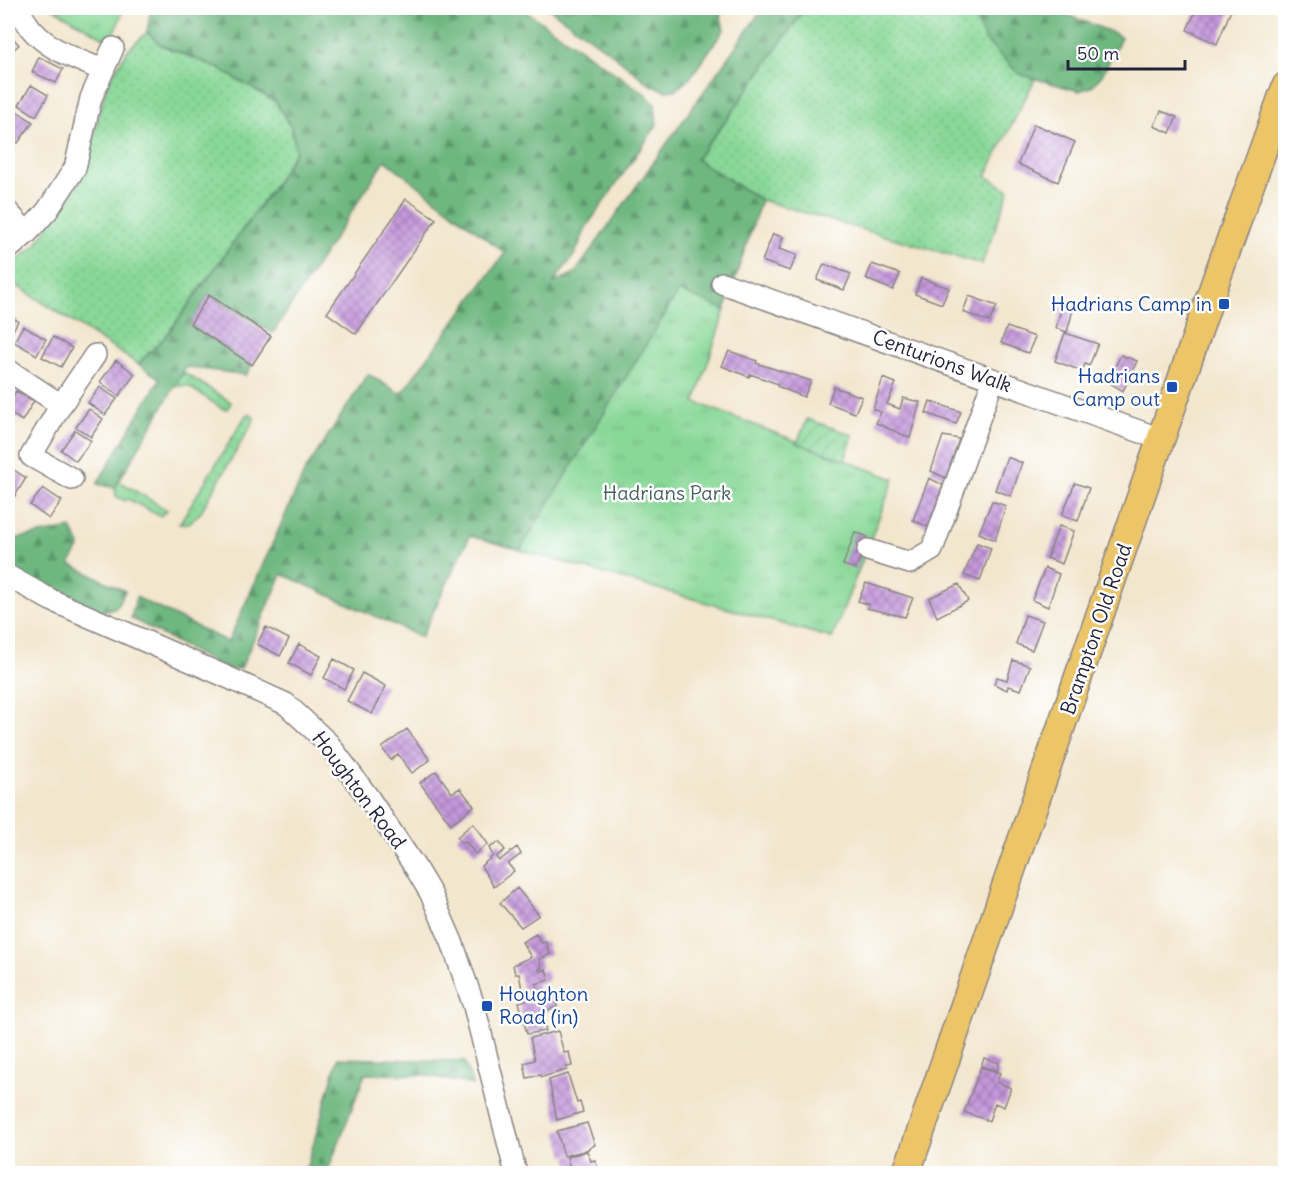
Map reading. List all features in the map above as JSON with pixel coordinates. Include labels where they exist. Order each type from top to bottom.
[{"type":"main road","name":"Brampton Old Road","points":[[906,1173],[1215,280],[1286,86]]},
{"type":"street","points":[[19,8],[24,21],[41,40],[78,60],[103,70]]},
{"type":"street","points":[[8,249],[47,211],[75,168],[91,98],[113,48]]},
{"type":"street","points":[[8,212],[27,233]]},
{"type":"street","name":"Centurions Walk","points":[[722,283],[1161,439]]},
{"type":"street","points":[[72,479],[31,456],[61,405],[95,355]]},
{"type":"street","points":[[8,370],[61,405]]},
{"type":"street","points":[[868,550],[910,563],[932,550],[993,380]]},
{"type":"street","name":"Houghton Road","points":[[8,576],[51,600],[286,704],[328,743],[415,867],[452,942],[474,1006],[516,1173]]},
{"type":"green space","points":[[52,8],[124,8],[111,42]]},
{"type":"green space","points":[[151,8],[521,8],[644,93],[655,104],[657,125],[587,226],[575,254],[553,283],[575,273],[763,8],[805,8],[725,122],[696,159],[761,200],[725,310],[679,291],[520,550],[470,536],[421,637],[282,574],[241,668],[229,671],[131,618],[136,597],[228,642],[305,471],[368,374],[401,394],[505,253],[385,160],[273,333],[209,295],[190,324],[252,365],[246,375],[186,367],[115,488],[97,484],[160,379],[138,364],[167,335],[277,182],[296,150],[291,127],[276,102],[218,68],[161,45],[147,32]]},
{"type":"green space","points":[[548,8],[719,8],[724,30],[690,78],[676,90],[666,91],[649,84],[610,52]]},
{"type":"green space","points":[[805,8],[976,8],[974,15],[1019,74],[1035,79],[986,176],[1009,190],[982,264],[761,200],[696,159],[725,122]]},
{"type":"green space","points":[[976,8],[1049,8],[1121,38],[1102,75],[1091,87],[1079,91],[1019,74],[985,40],[974,14]]},
{"type":"green space","points":[[147,32],[161,45],[218,68],[276,102],[291,127],[296,150],[277,181],[167,335],[138,364],[8,280],[8,265],[33,248],[82,179],[107,84],[127,51]]},
{"type":"green space","name":"Hadrians Park","points":[[679,291],[725,310],[695,402],[894,479],[832,638],[520,550]]},
{"type":"green space","points":[[183,372],[231,402],[228,409],[223,409],[188,386],[175,386]]},
{"type":"green space","points":[[250,413],[254,418],[253,422],[200,513],[189,523],[179,524],[246,415]]},
{"type":"green space","points":[[807,419],[853,435],[845,460],[797,443]]},
{"type":"green space","points":[[119,481],[167,510],[160,516],[128,499],[124,501],[116,496],[115,488]]},
{"type":"green space","points":[[71,528],[80,546],[70,564],[125,591],[117,607],[101,612],[8,571],[8,540]]},
{"type":"green space","points":[[338,1058],[464,1061],[473,1085],[425,1075],[365,1074],[327,1173],[305,1173]]},
{"type":"building","points":[[1197,8],[1232,8],[1217,44],[1187,30]]},
{"type":"building","points":[[8,32],[19,45],[8,54]]},
{"type":"building","points":[[39,57],[63,69],[56,83],[32,72]]},
{"type":"building","points":[[31,85],[48,95],[36,116],[19,105]]},
{"type":"building","points":[[14,109],[33,122],[18,143],[8,136],[8,119]]},
{"type":"building","points":[[1161,111],[1177,117],[1170,133],[1154,126]]},
{"type":"building","points":[[1034,124],[1075,142],[1058,182],[1018,164]]},
{"type":"building","points":[[406,199],[436,219],[356,334],[327,313]]},
{"type":"building","points":[[773,234],[783,237],[779,249],[797,255],[790,271],[762,261]]},
{"type":"building","points":[[824,264],[851,274],[844,290],[817,280]]},
{"type":"building","points":[[872,264],[900,274],[893,290],[866,279]]},
{"type":"building","points":[[921,278],[949,288],[942,304],[915,294]]},
{"type":"building","points":[[209,295],[271,336],[252,365],[190,324]]},
{"type":"building","points":[[969,296],[997,306],[989,322],[963,312]]},
{"type":"building","points":[[1062,306],[1073,310],[1067,332],[1056,328]]},
{"type":"building","points":[[8,315],[18,321],[8,340]]},
{"type":"building","points":[[23,326],[46,339],[37,355],[14,342]]},
{"type":"building","points":[[1007,327],[1035,337],[1028,353],[1001,343]]},
{"type":"building","points":[[1065,333],[1098,344],[1089,366],[1085,364],[1082,371],[1055,361]]},
{"type":"building","points":[[53,337],[72,348],[61,367],[42,357]]},
{"type":"building","points":[[729,351],[757,361],[756,363],[811,381],[804,397],[777,386],[778,384],[750,374],[749,377],[722,366]]},
{"type":"building","points":[[1121,355],[1137,361],[1123,391],[1110,383]]},
{"type":"building","points":[[116,360],[135,374],[119,396],[100,382]]},
{"type":"building","points":[[883,378],[896,383],[887,404],[900,409],[903,398],[920,402],[910,438],[876,423],[881,412],[873,409]]},
{"type":"building","points":[[100,387],[117,399],[105,415],[88,403]]},
{"type":"building","points":[[834,387],[862,397],[855,413],[828,403]]},
{"type":"building","points":[[16,391],[34,401],[22,421],[8,412]]},
{"type":"building","points":[[930,401],[961,412],[956,424],[926,413]]},
{"type":"building","points":[[89,409],[103,419],[91,437],[76,427]]},
{"type":"building","points":[[75,430],[91,441],[76,461],[61,450]]},
{"type":"building","points":[[943,436],[959,439],[946,478],[931,471]]},
{"type":"building","points":[[1007,457],[1022,463],[1011,496],[995,490]]},
{"type":"building","points":[[8,466],[26,478],[15,496],[8,491]]},
{"type":"building","points":[[929,478],[943,485],[928,527],[913,520]]},
{"type":"building","points":[[1075,483],[1089,488],[1078,521],[1062,515]]},
{"type":"building","points":[[43,488],[62,501],[49,519],[30,505]]},
{"type":"building","points":[[992,501],[1006,506],[995,540],[979,533]]},
{"type":"building","points":[[1059,526],[1074,531],[1062,564],[1047,558]]},
{"type":"building","points":[[855,532],[868,537],[856,569],[843,565]]},
{"type":"building","points":[[977,543],[991,548],[980,581],[964,575]]},
{"type":"building","points":[[1045,568],[1059,574],[1048,607],[1032,600]]},
{"type":"building","points":[[866,583],[913,598],[905,617],[867,608],[869,605],[858,601]]},
{"type":"building","points":[[959,584],[968,601],[937,617],[929,598]]},
{"type":"building","points":[[1025,615],[1043,621],[1032,650],[1016,644]]},
{"type":"building","points":[[266,627],[289,639],[280,656],[257,644]]},
{"type":"building","points":[[299,644],[321,656],[311,675],[289,663]]},
{"type":"building","points":[[334,659],[354,670],[344,689],[324,678]]},
{"type":"building","points":[[1013,660],[1030,666],[1021,690],[1008,686],[1007,690],[994,684],[997,677],[1007,680]]},
{"type":"building","points":[[362,673],[386,686],[372,714],[347,701]]},
{"type":"building","points":[[407,729],[430,760],[412,773],[398,754],[391,760],[382,748]]},
{"type":"building","points":[[436,771],[452,793],[460,788],[474,806],[451,824],[420,783]]},
{"type":"building","points":[[473,823],[488,844],[475,854],[466,842],[462,843],[457,837]]},
{"type":"building","points":[[499,842],[505,850],[496,857],[499,861],[517,847],[521,854],[508,864],[514,871],[494,887],[481,866],[493,856],[489,848]]},
{"type":"building","points":[[517,888],[539,915],[521,927],[500,903]]},
{"type":"building","points":[[536,934],[542,943],[546,942],[550,954],[539,959],[542,968],[539,969],[540,972],[546,969],[549,980],[536,984],[538,994],[528,997],[526,989],[522,989],[519,974],[515,974],[513,965],[531,957],[522,942]]},
{"type":"building","points":[[554,991],[557,1007],[541,1012],[546,1031],[527,1034],[519,1002]]},
{"type":"building","points":[[558,1031],[564,1053],[569,1052],[572,1066],[566,1067],[567,1070],[542,1077],[540,1075],[527,1078],[524,1063],[535,1060],[530,1038]]},
{"type":"building","points":[[984,1058],[999,1063],[997,1071],[981,1066]]},
{"type":"building","points":[[981,1067],[1000,1073],[997,1082],[1011,1088],[1004,1107],[995,1103],[989,1121],[964,1112]]},
{"type":"building","points":[[568,1074],[577,1103],[580,1102],[583,1112],[557,1120],[549,1080]]},
{"type":"building","points":[[587,1123],[595,1145],[584,1151],[564,1156],[557,1131]]},
{"type":"building","points":[[587,1151],[591,1161],[595,1160],[599,1171],[593,1174],[571,1174],[567,1157]]},
{"type":"place","name":"Hadrians Camp in","points":[[1224,304]]},
{"type":"place","name":"Hadrians Camp out","points":[[1172,387]]},
{"type":"place","name":"Houghton Road (in)","points":[[487,1006]]}]
